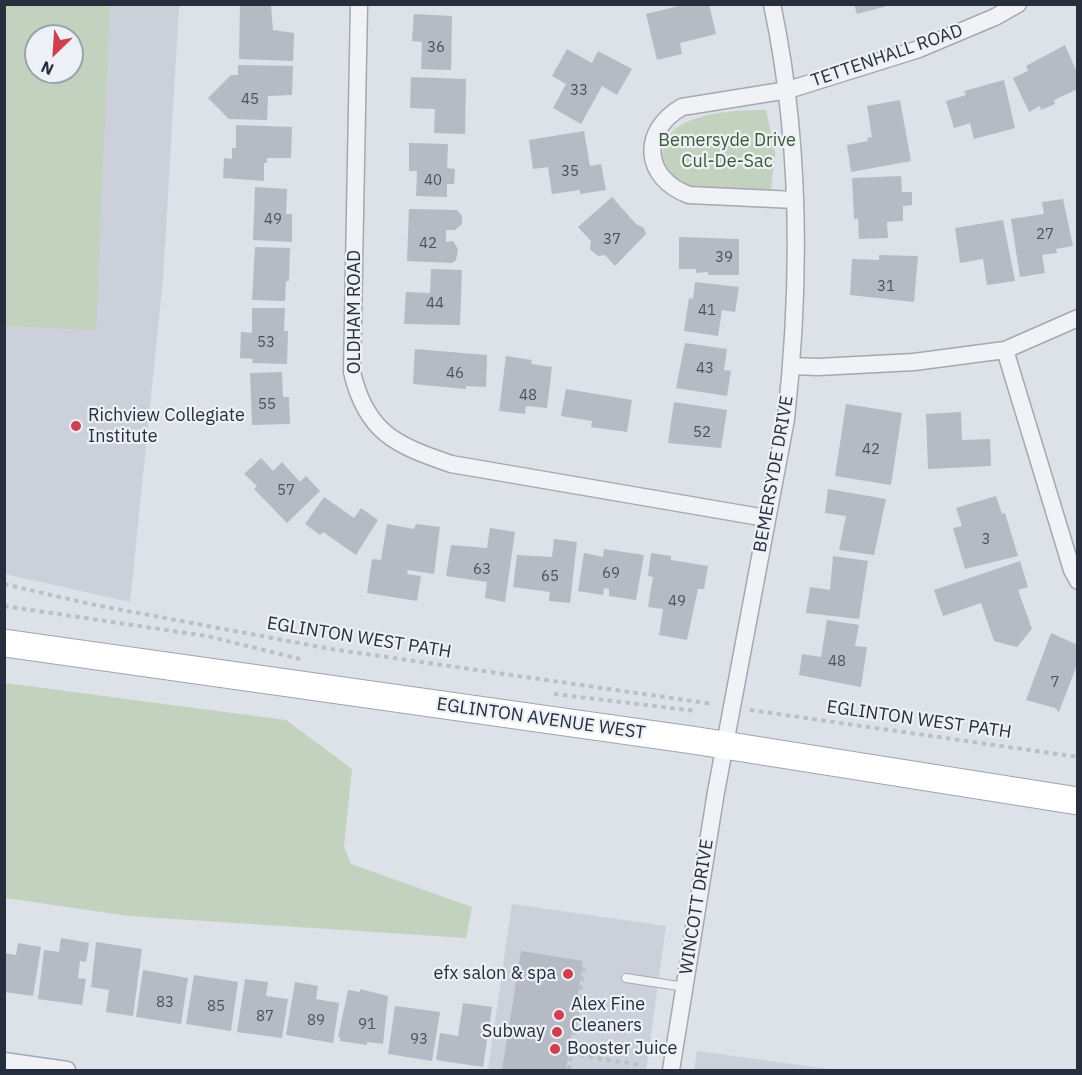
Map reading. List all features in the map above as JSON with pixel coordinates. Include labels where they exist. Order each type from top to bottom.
[{"type":"main road","name":"EGLINTON AVENUE WEST","points":[[4,643],[725,745],[1077,801]]},
{"type":"street","name":"OLDHAM ROAD","points":[[359,4],[352,364],[358,397],[367,416],[382,431],[405,446],[451,464],[766,518]]},
{"type":"street","name":"BEMERSYDE DRIVE","points":[[725,745],[766,518],[782,443],[792,366],[795,200],[788,90],[772,4]]},
{"type":"street","name":"TETTENHALL ROAD","points":[[788,90],[919,49],[995,17],[1018,4]]},
{"type":"street","points":[[788,90],[682,107],[669,114],[659,125],[653,139],[652,154],[656,168],[664,181],[675,190],[689,195],[795,200]]},
{"type":"street","points":[[792,366],[818,367],[904,362],[1005,350],[1077,318]]},
{"type":"street","points":[[1005,350],[1071,543],[1077,581]]},
{"type":"street","name":"WINCOTT DRIVE","points":[[671,1071],[725,745]]},
{"type":"street","points":[[4,1061],[67,1071]]},
{"type":"lane","points":[[626,978],[685,987]]},
{"type":"path","name":"EGLINTON WEST PATH","points":[[4,584],[90,604],[331,650],[711,704]]},
{"type":"path","points":[[4,606],[207,636],[302,659]]},
{"type":"path","points":[[546,693],[696,711]]},
{"type":"path","name":"EGLINTON WEST PATH","points":[[757,711],[1077,757]]},
{"type":"path","points":[[569,1071],[584,965]]},
{"type":"path","points":[[571,1054],[641,1065]]},
{"type":"shaded area","name":"Richview Collegiate Institute","points":[[5,5],[179,5],[163,279],[130,602],[5,574]]},
{"type":"shaded area","points":[[512,904],[666,926],[646,1070],[488,1070]]},
{"type":"shaded area","points":[[697,1051],[836,1070],[694,1070]]},
{"type":"green space","points":[[5,4],[110,5],[96,330],[5,326]]},
{"type":"green space","name":"Bemersyde Drive Cul-De-Sac","points":[[766,110],[775,153],[771,189],[729,192],[697,190],[679,184],[666,169],[663,161],[664,145],[672,132],[684,123],[717,113]]},
{"type":"green space","points":[[5,683],[286,720],[352,769],[344,847],[351,864],[472,907],[466,938],[129,916],[5,898]]},
{"type":"building","points":[[687,4],[709,4],[716,34],[680,43],[682,54],[657,60],[646,14]]},
{"type":"building","points":[[854,4],[891,4],[891,5],[857,14]]},
{"type":"building","points":[[240,5],[271,5],[273,30],[294,33],[293,61],[239,59]]},
{"type":"building","points":[[414,14],[452,16],[451,70],[421,69],[422,42],[412,41]]},
{"type":"building","points":[[1065,45],[1078,75],[1078,89],[1054,100],[1055,104],[1041,110],[1040,106],[1029,112],[1013,78],[1028,71],[1026,66]]},
{"type":"building","points":[[567,49],[592,63],[598,51],[632,69],[617,95],[602,86],[581,124],[553,108],[566,84],[552,76]]},
{"type":"building","points":[[238,65],[293,66],[292,95],[268,96],[267,120],[229,119],[208,98],[231,75],[238,75]]},
{"type":"building","points":[[411,77],[466,79],[465,134],[434,133],[435,109],[410,108]]},
{"type":"building","points":[[1004,80],[1015,128],[974,139],[970,123],[954,128],[946,101],[966,95],[964,91]]},
{"type":"building","points":[[900,100],[911,161],[851,172],[847,145],[868,141],[867,138],[872,137],[867,106]]},
{"type":"building","points":[[236,125],[292,127],[291,158],[267,158],[267,163],[264,163],[264,181],[223,178],[224,158],[232,159],[232,148],[236,148]]},
{"type":"building","points":[[584,131],[590,166],[601,164],[606,190],[580,194],[580,190],[552,194],[548,167],[533,169],[529,140]]},
{"type":"building","points":[[409,143],[448,144],[447,168],[455,169],[454,184],[447,184],[447,197],[416,196],[417,171],[409,171]]},
{"type":"building","points":[[901,176],[902,192],[912,192],[912,205],[903,206],[903,221],[887,222],[888,238],[859,239],[858,219],[854,219],[852,178]]},
{"type":"building","points":[[255,187],[287,189],[286,214],[292,214],[292,242],[253,240]]},
{"type":"building","points":[[612,197],[636,224],[644,228],[646,234],[615,266],[605,255],[598,256],[590,249],[591,241],[578,227]]},
{"type":"building","points":[[1063,199],[1073,246],[1056,249],[1057,253],[1042,255],[1045,273],[1020,277],[1011,219],[1044,214],[1042,202]]},
{"type":"building","points":[[409,209],[457,210],[462,216],[462,224],[455,230],[446,230],[446,242],[453,241],[458,249],[456,260],[452,263],[407,261]]},
{"type":"building","points":[[1003,220],[1015,281],[987,285],[983,259],[960,263],[955,228]]},
{"type":"building","points":[[679,237],[739,239],[739,275],[708,275],[708,272],[696,273],[696,269],[679,269]]},
{"type":"building","points":[[255,247],[290,248],[289,281],[286,281],[285,301],[252,300]]},
{"type":"building","points":[[879,255],[918,256],[914,302],[850,295],[852,259],[879,260]]},
{"type":"building","points":[[431,269],[462,270],[460,325],[404,324],[406,292],[430,293]]},
{"type":"building","points":[[695,282],[739,287],[735,312],[722,310],[718,336],[684,331],[689,298],[693,299]]},
{"type":"building","points":[[252,308],[285,308],[284,331],[288,331],[287,364],[252,363],[253,359],[240,358],[241,332],[252,333]]},
{"type":"building","points":[[685,343],[727,349],[724,370],[731,371],[727,396],[676,388]]},
{"type":"building","points":[[415,349],[487,355],[486,387],[466,386],[466,389],[413,384]]},
{"type":"building","points":[[506,356],[532,360],[531,364],[552,367],[547,408],[526,406],[525,414],[499,411]]},
{"type":"building","points":[[282,372],[283,397],[289,397],[290,424],[252,425],[250,373]]},
{"type":"building","points":[[566,389],[632,400],[627,432],[591,427],[592,421],[561,416]]},
{"type":"building","points":[[674,402],[727,410],[721,448],[668,443]]},
{"type":"building","points":[[846,404],[902,413],[891,485],[835,476]]},
{"type":"building","points":[[961,412],[962,440],[990,439],[991,466],[928,469],[926,414]]},
{"type":"building","points":[[261,458],[273,471],[282,462],[300,482],[306,476],[320,491],[287,523],[254,489],[257,486],[244,474]]},
{"type":"building","points":[[828,489],[886,499],[874,555],[839,550],[846,516],[825,513]]},
{"type":"building","points":[[996,496],[1002,514],[1005,513],[1018,556],[965,569],[953,528],[962,526],[956,508]]},
{"type":"building","points":[[324,497],[354,518],[361,508],[378,520],[356,555],[323,532],[320,535],[305,524]]},
{"type":"building","points":[[387,524],[414,529],[416,524],[440,527],[434,574],[408,570],[407,574],[421,576],[417,601],[367,593],[372,559],[381,560]]},
{"type":"building","points":[[490,528],[515,532],[505,602],[485,598],[487,582],[446,576],[451,545],[487,548]]},
{"type":"building","points":[[554,539],[577,542],[570,603],[549,601],[550,592],[513,587],[517,555],[552,557]]},
{"type":"building","points":[[604,549],[644,555],[636,600],[609,596],[609,589],[604,588],[603,595],[578,591],[584,553],[603,557]]},
{"type":"building","points":[[651,553],[671,556],[671,560],[708,566],[704,589],[698,589],[687,640],[659,635],[663,609],[648,607],[653,577],[648,576]]},
{"type":"building","points":[[833,556],[868,561],[859,619],[806,613],[810,587],[830,590]]},
{"type":"building","points":[[1020,561],[1028,587],[1018,590],[1032,629],[1017,647],[994,641],[981,603],[943,616],[934,590]]},
{"type":"building","points":[[827,620],[859,625],[855,646],[867,647],[861,687],[799,675],[802,654],[821,657]]},
{"type":"building","points":[[1051,633],[1078,645],[1078,662],[1059,712],[1055,708],[1026,700]]},
{"type":"building","points":[[61,938],[89,943],[86,962],[80,961],[78,978],[86,979],[82,1005],[38,999],[44,950],[59,952]]},
{"type":"building","points":[[96,942],[142,949],[133,1016],[106,1012],[109,990],[91,987]]},
{"type":"building","points":[[18,943],[41,947],[33,996],[4,992],[4,953],[16,955]]},
{"type":"building","points":[[521,951],[583,961],[566,1070],[502,1070]]},
{"type":"building","points":[[143,970],[188,978],[181,1024],[136,1017]]},
{"type":"building","points":[[194,975],[238,982],[231,1031],[186,1024]]},
{"type":"building","points":[[245,979],[268,982],[266,996],[288,999],[282,1038],[237,1032]]},
{"type":"building","points":[[295,982],[318,986],[316,999],[339,1003],[333,1043],[286,1035]]},
{"type":"building","points":[[360,989],[388,996],[383,1044],[367,1042],[367,1045],[340,1041],[338,1037],[348,990],[360,992]]},
{"type":"building","points":[[463,1003],[492,1007],[483,1067],[436,1060],[440,1033],[458,1036]]},
{"type":"building","points":[[395,1006],[440,1012],[432,1061],[388,1054]]},
{"type":"place","name":"Richview Collegiate Institute","points":[[76,426]]},
{"type":"place","name":"efx salon & spa","points":[[568,974]]},
{"type":"place","name":"Alex Fine Cleaners","points":[[559,1015]]},
{"type":"place","name":"Subway","points":[[557,1032]]},
{"type":"place","name":"Booster Juice","points":[[555,1049]]}]
